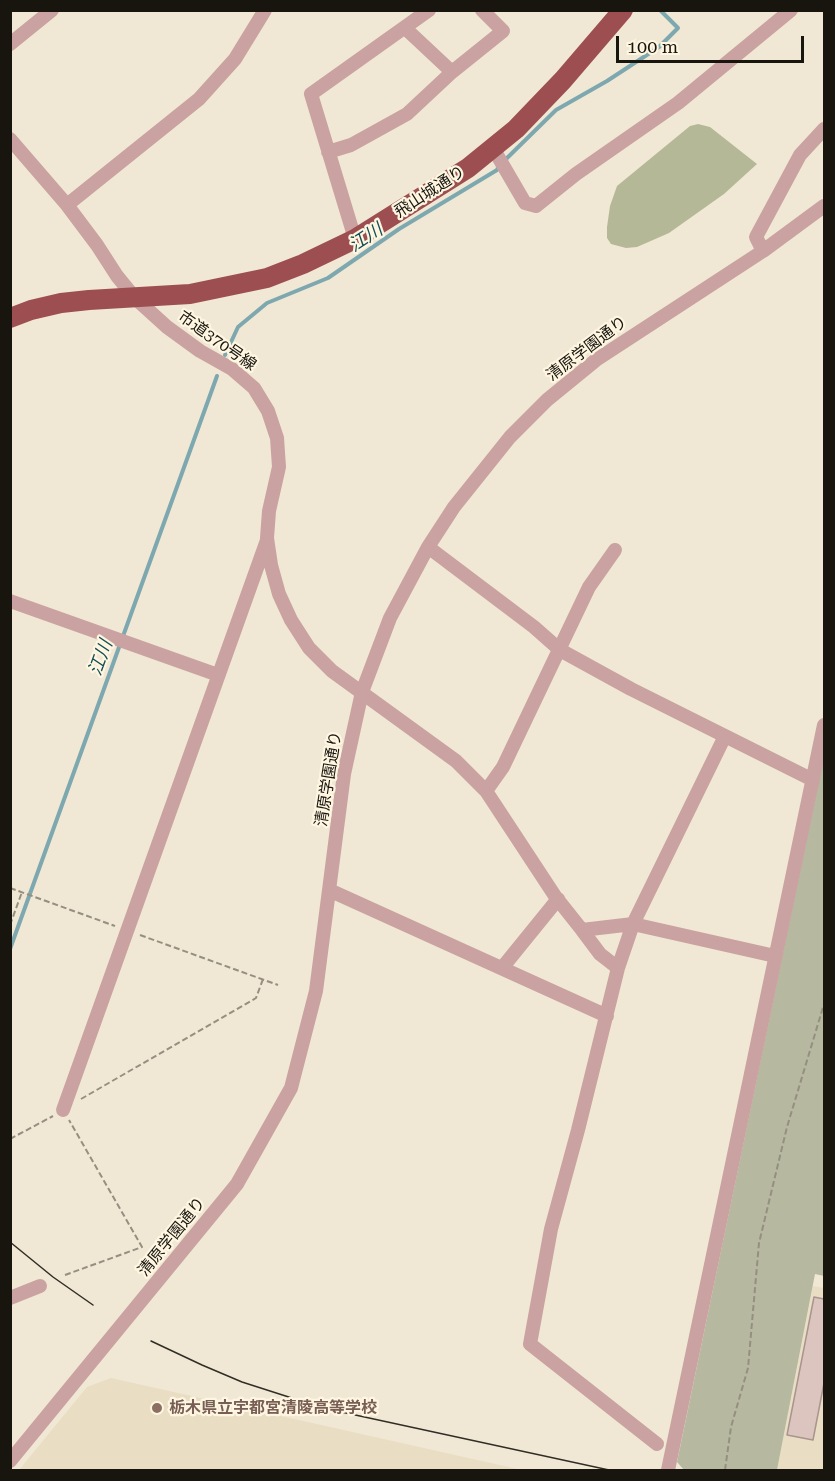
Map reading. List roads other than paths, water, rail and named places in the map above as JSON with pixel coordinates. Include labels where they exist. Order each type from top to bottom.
[{"type":"highway","name":"飛山城通り","points":[[10,318],[61,303],[190,294],[267,278],[355,239],[459,174],[516,129],[623,10]]},
{"type":"street","points":[[10,44],[52,10]]},
{"type":"street","points":[[67,205],[199,99],[235,59],[265,10]]},
{"type":"street","points":[[355,239],[311,94],[429,10]]},
{"type":"street","points":[[328,152],[351,145],[407,114],[452,72],[503,31],[482,10]]},
{"type":"street","points":[[493,148],[525,203],[536,206],[585,168],[678,103],[791,10]]},
{"type":"street","points":[[405,28],[452,72]]},
{"type":"street","points":[[763,251],[756,237],[800,155],[825,129]]},
{"type":"street","name":"市道370号線","points":[[10,139],[67,205],[135,298],[167,327],[200,351],[232,369],[254,388],[268,411],[277,438],[279,466],[269,511],[267,538],[279,594],[291,620],[309,648],[332,671],[456,761],[486,791],[558,899],[600,954],[618,968]]},
{"type":"street","name":"清原学園通り","points":[[10,1461],[237,1184],[291,1088],[316,991],[344,774],[362,692],[390,618],[428,547],[481,471],[510,437],[547,400],[629,336],[763,251],[825,206]]},
{"type":"street","points":[[63,1110],[267,538]]},
{"type":"street","points":[[428,547],[534,627],[560,650],[813,780]]},
{"type":"street","points":[[486,791],[503,767],[589,587],[615,550]]},
{"type":"street","points":[[10,601],[218,675]]},
{"type":"street","points":[[668,1470],[825,725]]},
{"type":"street","points":[[657,1444],[530,1344],[551,1228],[618,968],[633,924],[725,736]]},
{"type":"street","points":[[329,890],[607,1016]]},
{"type":"street","points":[[502,968],[558,899]]},
{"type":"street","points":[[582,930],[633,924],[775,956]]},
{"type":"street","points":[[10,1298],[40,1286]]},
{"type":"waterway","name":"江川","points":[[504,161],[556,110],[607,81],[659,47],[678,28],[660,10]]},
{"type":"waterway","name":"江川","points":[[225,355],[238,327],[267,303],[328,278],[399,229],[497,170],[499,165]]},
{"type":"waterway","name":"江川","points":[[10,949],[217,376]]},
{"type":"tram line","points":[[10,1242],[53,1277],[93,1305]]},
{"type":"tram line","points":[[151,1341],[242,1382],[323,1408],[609,1470]]},
{"type":"place","name":"栃木県立宇都宮清陵高等学校","points":[[157,1408]]}]
